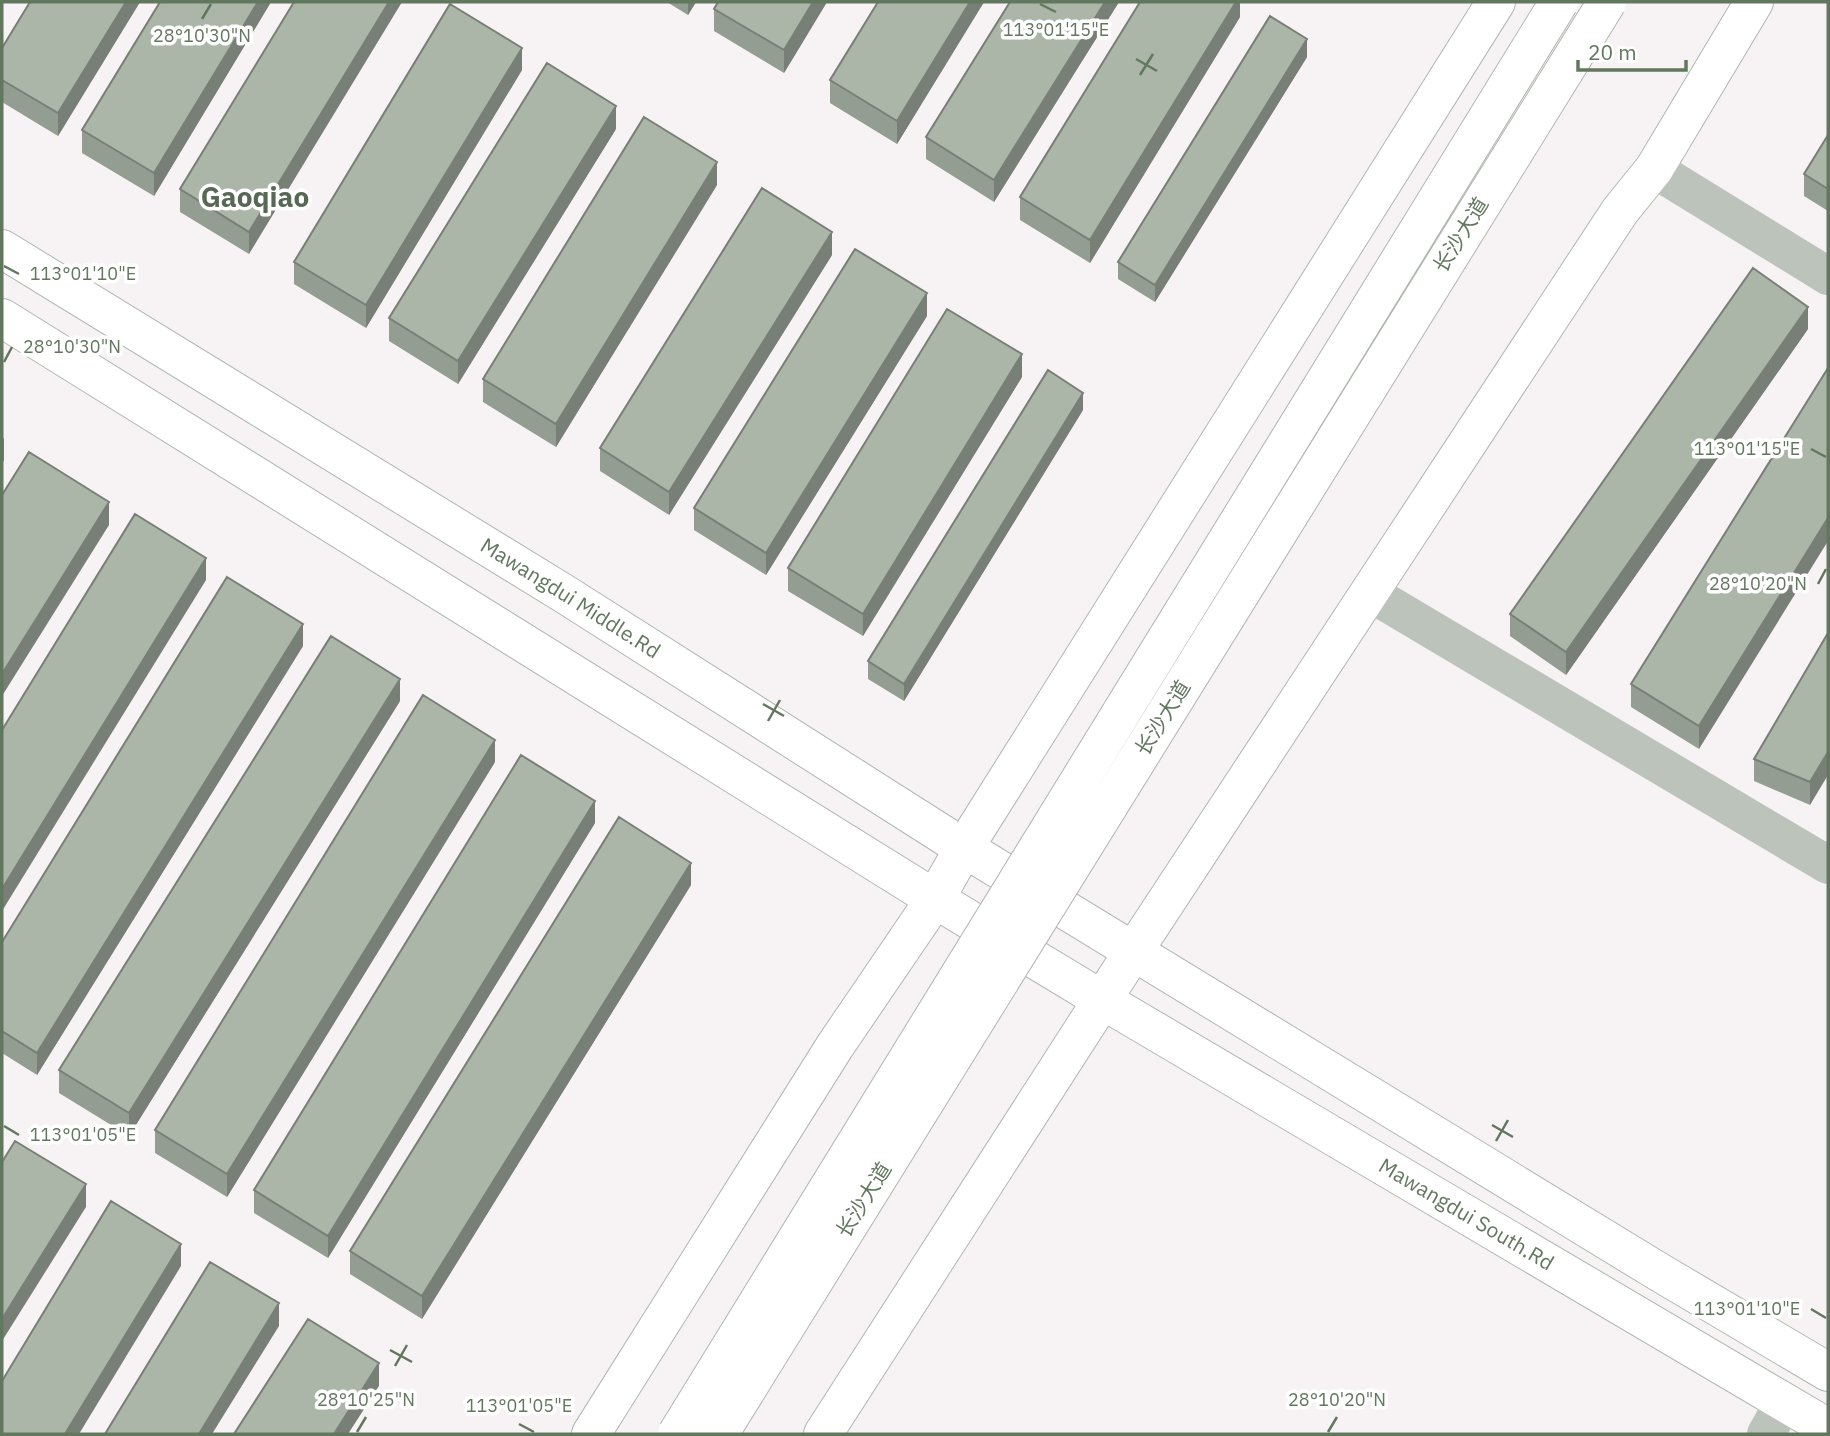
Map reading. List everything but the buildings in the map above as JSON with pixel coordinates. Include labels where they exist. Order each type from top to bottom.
[{"type":"main road","points":[[591,1434],[835,1046],[935,899],[964,848],[1496,2]]},
{"type":"main road","name":"长沙大道","points":[[677,1434],[1559,2]]},
{"type":"main road","name":"长沙大道","points":[[719,1434],[1607,2]]},
{"type":"main road","points":[[823,1434],[1133,952],[1620,211],[1654,169],[1754,2]]},
{"type":"main road","name":"Mawangdui Middle.Rd","points":[[2,249],[563,593],[1133,952]]},
{"type":"main road","points":[[2,318],[935,899],[1103,1000]]},
{"type":"main road","points":[[1133,952],[1828,1372]]},
{"type":"main road","name":"Mawangdui South.Rd","points":[[1103,1000],[1828,1428]]},
{"type":"street","points":[[1654,169],[1828,276]]},
{"type":"street","points":[[1370,593],[1828,865]]},
{"type":"street","points":[[1766,1434],[1784,1402]]},
{"type":"district","name":"Gaoqiao","points":[[255,197]]}]
